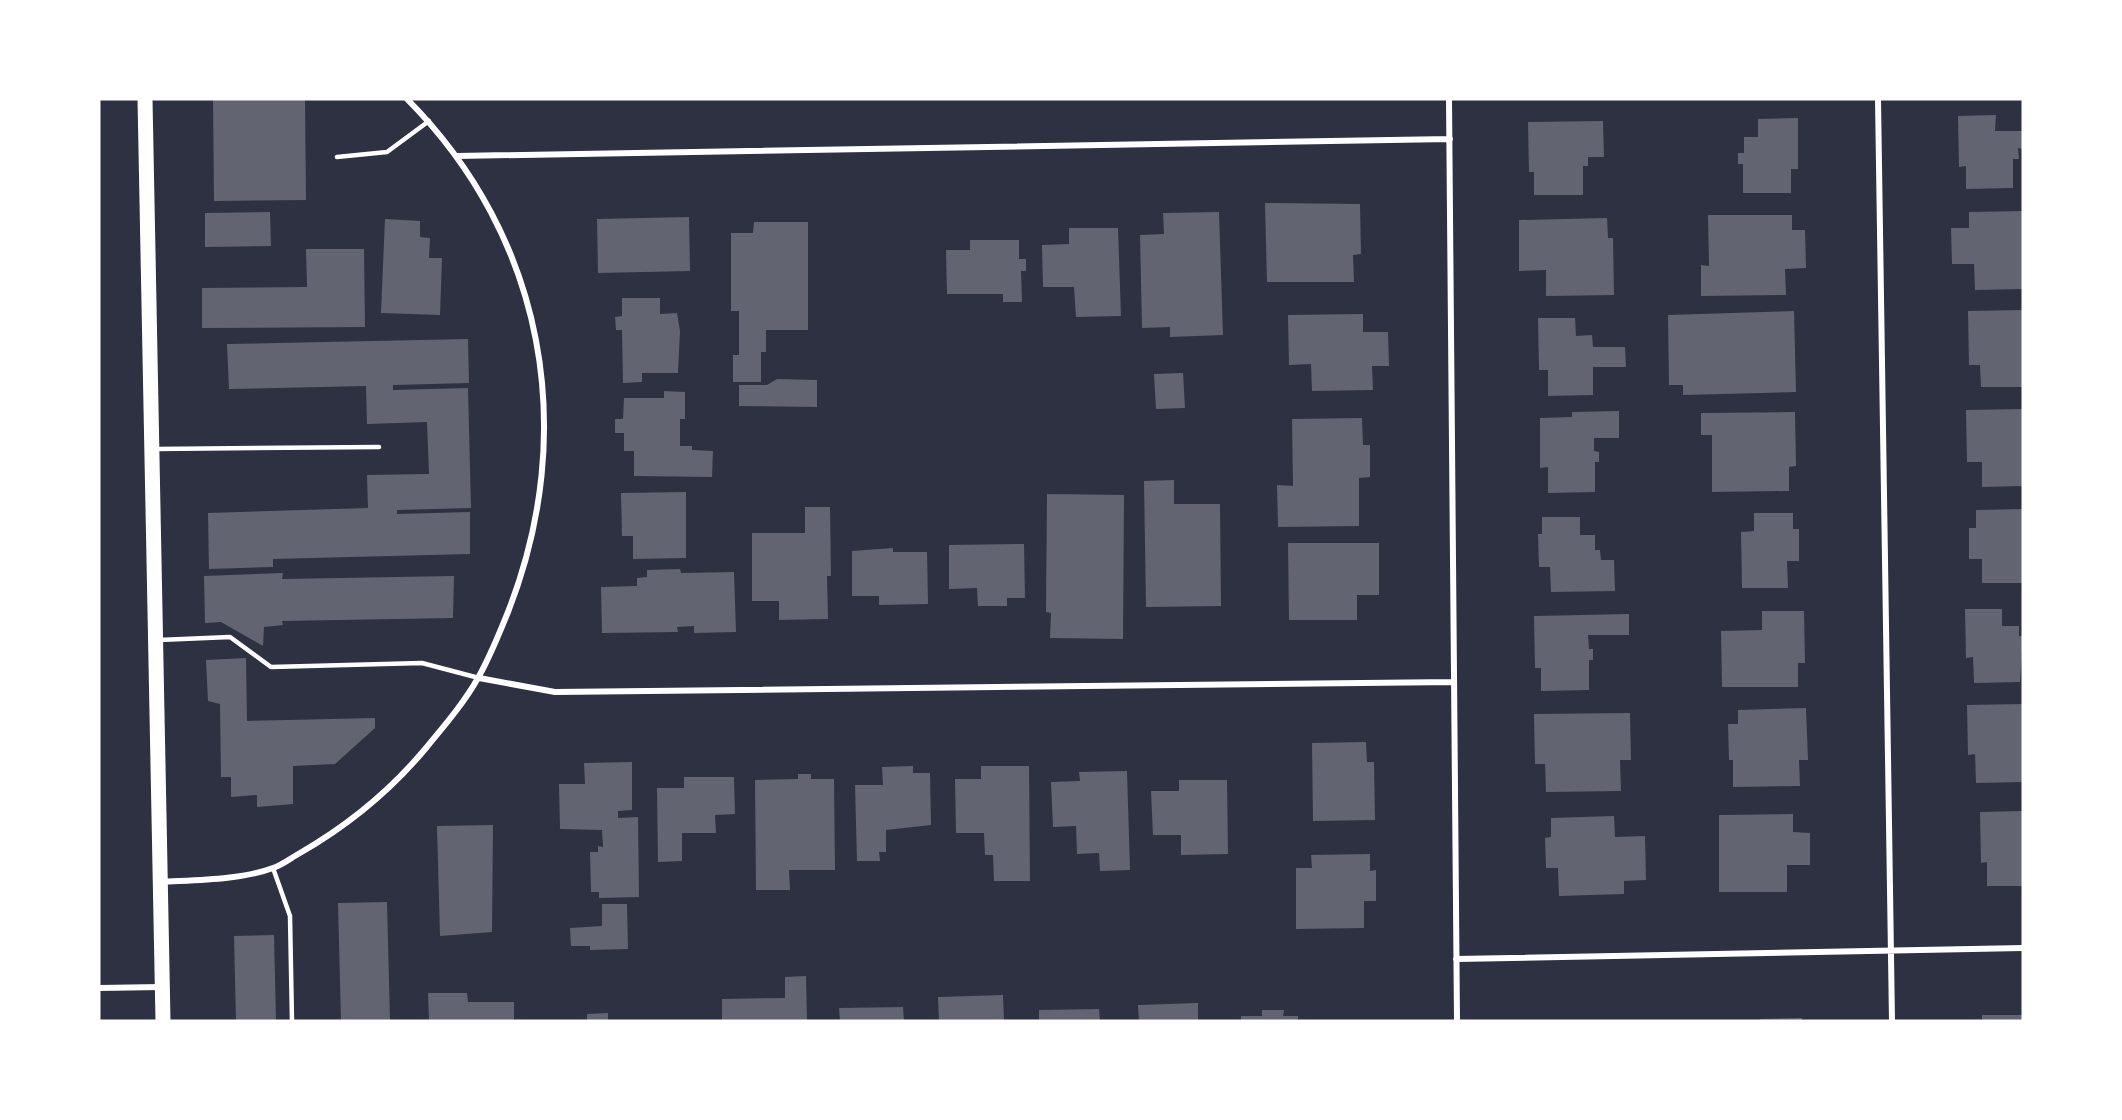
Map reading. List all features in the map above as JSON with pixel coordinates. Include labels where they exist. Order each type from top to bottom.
[{"type":"main road","points":[[145,99],[163,1021]]},
{"type":"street","points":[[161,882],[231,876],[273,868],[315,844],[386,790],[430,744],[479,678],[518,585],[534,535],[543,478],[542,373],[534,327],[522,284],[485,197],[429,121],[406,99]]},
{"type":"street","points":[[1449,99],[1457,1021]]},
{"type":"street","points":[[1878,99],[1892,1021]]},
{"type":"street","points":[[457,156],[1450,139]]},
{"type":"street","points":[[479,678],[555,692],[1454,682]]},
{"type":"street","points":[[1456,959],[2023,948]]},
{"type":"street","points":[[99,988],[162,987]]},
{"type":"lane","points":[[337,157],[387,152],[429,121]]},
{"type":"lane","points":[[153,449],[379,447]]},
{"type":"lane","points":[[157,640],[230,637],[271,668],[422,663],[479,678]]},
{"type":"lane","points":[[273,868],[290,916],[292,1021]]},
{"type":"building","points":[[213,99],[305,100],[306,200],[214,201]]},
{"type":"building","points":[[1996,115],[1995,131],[2023,131],[2023,149],[2018,148],[2019,159],[2013,159],[2013,188],[1966,189],[1966,166],[1959,167],[1958,116]]},
{"type":"building","points":[[1798,118],[1798,169],[1791,169],[1791,193],[1743,193],[1743,164],[1738,164],[1738,153],[1744,153],[1744,137],[1758,137],[1758,119]]},
{"type":"building","points":[[1603,121],[1604,157],[1588,157],[1588,166],[1583,166],[1583,195],[1534,195],[1534,172],[1529,172],[1528,122]]},
{"type":"building","points":[[1265,203],[1360,204],[1361,254],[1353,255],[1354,282],[1267,282]]},
{"type":"building","points":[[2023,211],[2023,289],[1975,290],[1974,264],[1952,264],[1951,228],[1969,228],[1969,212]]},
{"type":"building","points":[[270,212],[271,246],[205,247],[205,213]]},
{"type":"building","points":[[1219,212],[1223,335],[1170,337],[1170,327],[1142,328],[1140,235],[1164,234],[1163,213]]},
{"type":"building","points":[[1708,215],[1792,215],[1792,230],[1805,230],[1806,268],[1785,269],[1786,295],[1701,296],[1701,265],[1709,266]]},
{"type":"building","points":[[689,217],[690,271],[598,273],[597,219]]},
{"type":"building","points":[[1607,218],[1608,238],[1613,238],[1614,295],[1546,296],[1546,270],[1519,271],[1519,220]]},
{"type":"building","points":[[385,219],[420,221],[420,237],[430,238],[429,258],[442,258],[440,315],[381,313]]},
{"type":"building","points":[[754,222],[808,222],[808,330],[766,330],[766,352],[761,352],[761,382],[733,382],[733,355],[739,355],[739,311],[731,311],[731,233],[753,233]]},
{"type":"building","points":[[1069,228],[1118,228],[1121,316],[1076,317],[1074,287],[1043,287],[1042,245],[1069,244]]},
{"type":"building","points":[[970,240],[1019,240],[1019,259],[1026,259],[1026,271],[1021,271],[1022,302],[1003,302],[1003,294],[947,294],[946,250],[970,250]]},
{"type":"building","points":[[306,249],[364,249],[365,327],[202,328],[202,288],[307,287]]},
{"type":"building","points":[[622,298],[660,298],[660,314],[677,313],[680,331],[678,373],[642,373],[642,382],[623,383],[622,330],[616,330],[615,317],[622,316]]},
{"type":"building","points":[[2023,310],[2023,387],[1981,387],[1980,365],[1969,365],[1968,311]]},
{"type":"building","points":[[1794,311],[1796,392],[1683,395],[1683,385],[1669,385],[1668,315]]},
{"type":"building","points":[[1363,314],[1363,332],[1388,332],[1389,366],[1372,366],[1373,390],[1312,391],[1311,364],[1289,365],[1288,315]]},
{"type":"building","points":[[1538,318],[1575,318],[1576,336],[1592,335],[1593,347],[1625,347],[1626,367],[1593,367],[1593,395],[1548,396],[1548,370],[1539,370]]},
{"type":"building","points":[[468,339],[469,383],[393,385],[393,390],[468,388],[471,508],[397,510],[397,514],[470,512],[470,554],[273,559],[273,567],[209,569],[208,513],[368,508],[367,475],[429,474],[427,422],[367,424],[366,386],[229,389],[227,344]]},
{"type":"building","points":[[1183,373],[1185,408],[1156,409],[1154,374]]},
{"type":"building","points":[[777,379],[817,380],[817,407],[739,406],[739,385],[767,385]]},
{"type":"building","points":[[664,391],[685,392],[685,419],[680,419],[680,446],[692,446],[692,450],[713,451],[712,477],[634,476],[634,451],[624,451],[624,433],[615,433],[615,419],[623,419],[624,398],[664,398]]},
{"type":"building","points":[[2023,409],[2023,486],[1982,487],[1982,462],[1967,462],[1966,410]]},
{"type":"building","points":[[1619,411],[1619,438],[1594,438],[1594,451],[1599,452],[1599,462],[1595,462],[1595,492],[1548,493],[1548,467],[1540,468],[1540,418],[1572,417],[1572,412]]},
{"type":"building","points":[[1795,412],[1796,466],[1789,467],[1789,491],[1712,492],[1712,435],[1701,435],[1701,413]]},
{"type":"building","points":[[1362,418],[1363,445],[1370,445],[1370,477],[1359,478],[1359,526],[1278,527],[1277,485],[1293,486],[1292,419]]},
{"type":"building","points":[[1174,480],[1174,504],[1220,504],[1221,606],[1146,607],[1144,481]]},
{"type":"building","points":[[686,492],[686,558],[633,559],[633,536],[622,536],[621,493]]},
{"type":"building","points":[[1047,494],[1124,495],[1123,639],[1050,638],[1051,613],[1046,612]]},
{"type":"building","points":[[805,507],[830,507],[831,576],[827,576],[828,619],[779,620],[779,601],[752,601],[752,533],[805,533]]},
{"type":"building","points":[[2023,509],[2023,583],[1982,583],[1982,559],[1969,559],[1969,528],[1976,528],[1976,510]]},
{"type":"building","points":[[1754,513],[1793,513],[1793,529],[1799,529],[1799,561],[1787,561],[1788,588],[1742,588],[1741,532],[1754,531]]},
{"type":"building","points":[[1542,517],[1580,517],[1580,535],[1595,535],[1595,550],[1600,550],[1601,560],[1614,560],[1615,591],[1551,592],[1550,567],[1539,567],[1538,534],[1542,534]]},
{"type":"building","points":[[1288,543],[1379,543],[1379,595],[1357,595],[1357,620],[1289,620]]},
{"type":"building","points":[[1024,544],[1025,598],[1007,598],[1007,606],[978,606],[977,588],[949,589],[949,545]]},
{"type":"building","points":[[893,548],[893,552],[927,552],[928,604],[879,605],[879,596],[852,596],[852,551]]},
{"type":"building","points":[[680,569],[681,573],[734,572],[736,632],[694,633],[694,626],[677,627],[678,632],[602,633],[601,587],[637,586],[637,578],[647,577],[647,570]]},
{"type":"building","points":[[283,573],[282,579],[454,576],[453,618],[282,621],[283,625],[264,627],[263,646],[221,622],[205,623],[204,576]]},
{"type":"building","points":[[1965,609],[2002,609],[2002,626],[2019,626],[2019,636],[2023,636],[2020,682],[1974,683],[1973,657],[1966,658]]},
{"type":"building","points":[[1762,611],[1804,611],[1805,663],[1798,663],[1798,687],[1722,687],[1721,631],[1762,630]]},
{"type":"building","points":[[1629,614],[1629,635],[1588,635],[1589,649],[1593,649],[1593,660],[1589,660],[1589,690],[1541,691],[1541,668],[1535,668],[1534,616]]},
{"type":"building","points":[[246,658],[247,721],[375,718],[375,728],[335,764],[293,766],[293,804],[257,807],[257,795],[231,797],[231,777],[221,777],[220,704],[208,701],[206,660]]},
{"type":"building","points":[[2023,704],[2023,782],[1976,783],[1975,754],[1968,755],[1967,705]]},
{"type":"building","points":[[1806,708],[1808,760],[1799,760],[1800,786],[1733,787],[1733,760],[1729,760],[1728,724],[1738,724],[1738,710]]},
{"type":"building","points":[[1630,713],[1631,760],[1620,760],[1621,791],[1546,792],[1545,764],[1535,764],[1534,714]]},
{"type":"building","points":[[1366,742],[1367,762],[1374,762],[1375,820],[1313,821],[1312,743]]},
{"type":"building","points":[[632,762],[632,810],[618,811],[618,818],[638,817],[639,897],[599,898],[599,892],[591,892],[590,852],[598,852],[598,846],[603,847],[602,830],[560,829],[559,784],[585,784],[584,763]]},
{"type":"building","points":[[913,766],[913,773],[930,773],[931,825],[886,830],[886,852],[879,852],[880,861],[857,861],[855,785],[883,785],[882,767]]},
{"type":"building","points":[[981,766],[1029,766],[1030,881],[994,881],[993,855],[985,855],[984,833],[956,833],[955,779],[981,779]]},
{"type":"building","points":[[1127,771],[1130,870],[1100,871],[1099,853],[1077,854],[1076,826],[1053,827],[1051,782],[1080,781],[1079,772]]},
{"type":"building","points":[[798,774],[811,774],[811,779],[834,779],[835,870],[789,870],[790,890],[756,890],[755,780],[798,779]]},
{"type":"building","points":[[684,777],[734,777],[735,814],[715,815],[716,833],[682,833],[682,861],[658,862],[657,788],[684,788]]},
{"type":"building","points":[[1179,780],[1227,780],[1228,854],[1181,855],[1181,835],[1153,835],[1151,791],[1179,791]]},
{"type":"building","points":[[2023,811],[2023,886],[1987,886],[1987,862],[1981,863],[1980,812]]},
{"type":"building","points":[[1793,814],[1793,832],[1810,833],[1810,865],[1787,865],[1787,892],[1719,892],[1719,815]]},
{"type":"building","points":[[1614,816],[1615,837],[1645,836],[1646,880],[1624,881],[1624,894],[1559,896],[1558,868],[1546,868],[1545,838],[1551,837],[1551,818]]},
{"type":"building","points":[[493,825],[492,932],[440,936],[437,826]]},
{"type":"building","points":[[1370,854],[1370,871],[1376,870],[1376,901],[1364,901],[1364,928],[1296,929],[1296,868],[1312,868],[1311,855]]},
{"type":"building","points":[[387,902],[390,1021],[341,1021],[338,903]]},
{"type":"building","points":[[602,904],[627,904],[628,949],[590,950],[590,946],[571,946],[570,928],[602,926]]},
{"type":"building","points":[[274,935],[276,1021],[236,1021],[234,936]]},
{"type":"building","points":[[806,976],[807,1021],[722,1021],[722,999],[785,998],[785,977]]},
{"type":"building","points":[[428,993],[467,993],[468,1002],[514,1002],[514,1021],[429,1021]]},
{"type":"building","points":[[1003,995],[1004,1021],[939,1021],[938,997]]},
{"type":"building","points":[[1198,1003],[1198,1021],[1139,1021],[1138,1005]]},
{"type":"building","points":[[903,1007],[904,1021],[840,1021],[839,1008]]},
{"type":"building","points":[[1099,1009],[1100,1021],[1039,1021],[1039,1010]]},
{"type":"building","points":[[1262,1010],[1284,1010],[1283,1016],[1298,1016],[1298,1021],[1241,1021],[1241,1016],[1262,1016]]},
{"type":"building","points":[[608,1013],[608,1021],[587,1021],[587,1014]]},
{"type":"building","points":[[1982,1015],[2023,1015],[2023,1021],[1982,1021]]},
{"type":"building","points":[[1802,1018],[1802,1021],[1760,1021],[1760,1019]]}]
